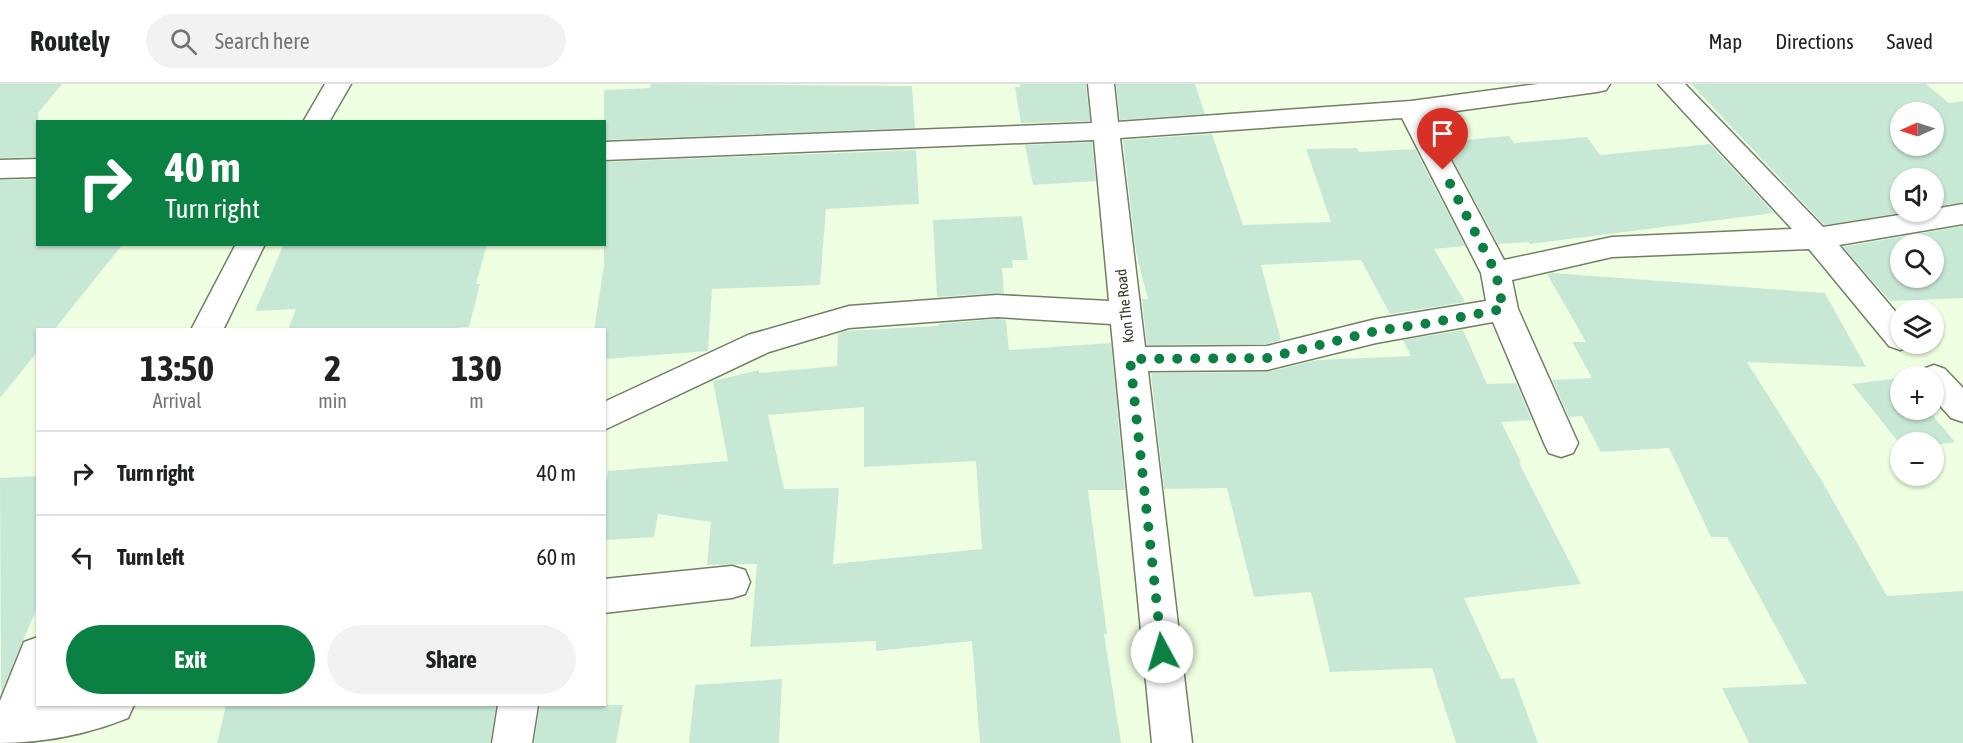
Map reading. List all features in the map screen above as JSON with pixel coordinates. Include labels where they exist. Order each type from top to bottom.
[{"type":"street","points":[[317,120],[338,84]]},
{"type":"street","name":"Kon The Road","points":[[1101,84],[1172,743]]},
{"type":"street","points":[[606,151],[1105,131],[1412,109],[1597,84]]},
{"type":"street","points":[[1671,84],[1817,238],[1890,326]]},
{"type":"street","points":[[1412,109],[1496,273],[1503,309],[1562,442]]},
{"type":"street","points":[[0,168],[36,168]]},
{"type":"street","points":[[1496,273],[1612,246],[1817,238],[1963,214]]},
{"type":"street","points":[[208,328],[250,246]]},
{"type":"street","points":[[606,416],[759,343],[849,317],[997,306],[1125,313]]},
{"type":"street","points":[[1130,359],[1267,358],[1376,331],[1503,309]]},
{"type":"street","points":[[1913,354],[1924,366]]},
{"type":"street","points":[[1944,389],[1963,410]]},
{"type":"street","points":[[606,596],[732,582]]},
{"type":"street","points":[[4,731],[36,659]]},
{"type":"street","points":[[4,731],[110,706]]},
{"type":"street","points":[[512,743],[518,706]]},
{"type":"building","points":[[0,84],[62,84],[38,113],[36,157],[0,158]]},
{"type":"building","points":[[651,84],[912,86],[915,128],[606,140],[604,90],[650,88]]},
{"type":"building","points":[[1020,84],[1086,84],[1090,121],[1021,123],[1015,87],[1020,87]]},
{"type":"building","points":[[1116,84],[1195,84],[1205,114],[1120,120]]},
{"type":"building","points":[[1691,84],[1926,84],[1949,103],[1963,101],[1963,202],[1944,205],[1944,168],[1890,168],[1890,215],[1824,225]]},
{"type":"building","points":[[1212,134],[1243,225],[1331,222],[1306,149],[1357,148],[1359,152],[1415,149],[1465,246],[1434,249],[1465,302],[1390,314],[1361,260],[1261,265],[1281,340],[1267,344],[1147,345],[1142,299],[1148,299],[1136,253],[1123,140]]},
{"type":"building","points":[[1509,136],[1514,143],[1587,137],[1600,155],[1710,144],[1774,213],[1530,244],[1529,242],[1498,244],[1446,147],[1456,146],[1453,141]]},
{"type":"building","points":[[1092,142],[1096,181],[1033,185],[1025,145]]},
{"type":"building","points":[[916,150],[919,204],[826,209],[820,285],[712,289],[708,351],[606,359],[606,328],[594,328],[604,265],[604,246],[606,246],[606,162]]},
{"type":"building","points":[[36,179],[36,246],[121,246],[56,328],[36,328],[36,353],[0,398],[0,180]]},
{"type":"building","points":[[1022,216],[1028,260],[1012,260],[1013,268],[1002,268],[1004,293],[937,297],[933,220]]},
{"type":"building","points":[[1963,226],[1963,298],[1890,301],[1843,247],[1890,239],[1890,288],[1944,288],[1944,234],[1917,234]]},
{"type":"building","points":[[283,246],[486,246],[476,284],[480,284],[469,327],[289,328],[296,309],[255,311]]},
{"type":"building","points":[[1547,274],[1825,293],[1866,367],[1747,362],[1822,481],[1887,596],[1963,591],[1963,743],[1749,743],[1722,688],[1807,684],[1727,537],[1711,537],[1669,448],[1601,452],[1582,416],[1569,417],[1552,380],[1592,378],[1572,342],[1586,342]]},
{"type":"building","points":[[1006,320],[1009,350],[1111,343],[1125,490],[1088,490],[1107,634],[1104,634],[1121,743],[980,743],[972,641],[876,651],[876,641],[750,647],[757,564],[707,565],[711,522],[658,514],[654,537],[606,540],[608,471],[728,461],[713,381],[759,370],[759,373],[837,366],[838,334],[845,331],[938,326],[938,324]],"holes":[[[864,407],[864,467],[976,461],[982,549],[833,564],[839,488],[784,489],[768,415]]]},
{"type":"building","points":[[1463,330],[1487,384],[1516,383],[1532,420],[1501,422],[1521,462],[1519,463],[1581,584],[1464,598],[1501,679],[1514,678],[1538,743],[1456,743],[1432,668],[1330,672],[1311,592],[1254,597],[1227,488],[1164,489],[1151,373],[1267,372],[1318,360],[1411,356],[1403,340]]},
{"type":"building","points":[[1890,379],[1890,420],[1936,420],[1955,442],[1944,444],[1944,432],[1890,432],[1852,384]]},
{"type":"building","points":[[36,476],[36,610],[1,693],[0,478]]},
{"type":"building","points":[[782,679],[779,743],[689,743],[695,685]]},
{"type":"building","points":[[623,705],[616,743],[534,743],[540,706]]},
{"type":"building","points":[[226,706],[496,706],[490,743],[217,743]]},
{"type":"route","points":[[1162,652],[1130,359],[1267,358],[1376,331],[1503,309],[1496,273],[1443,170]]}]
